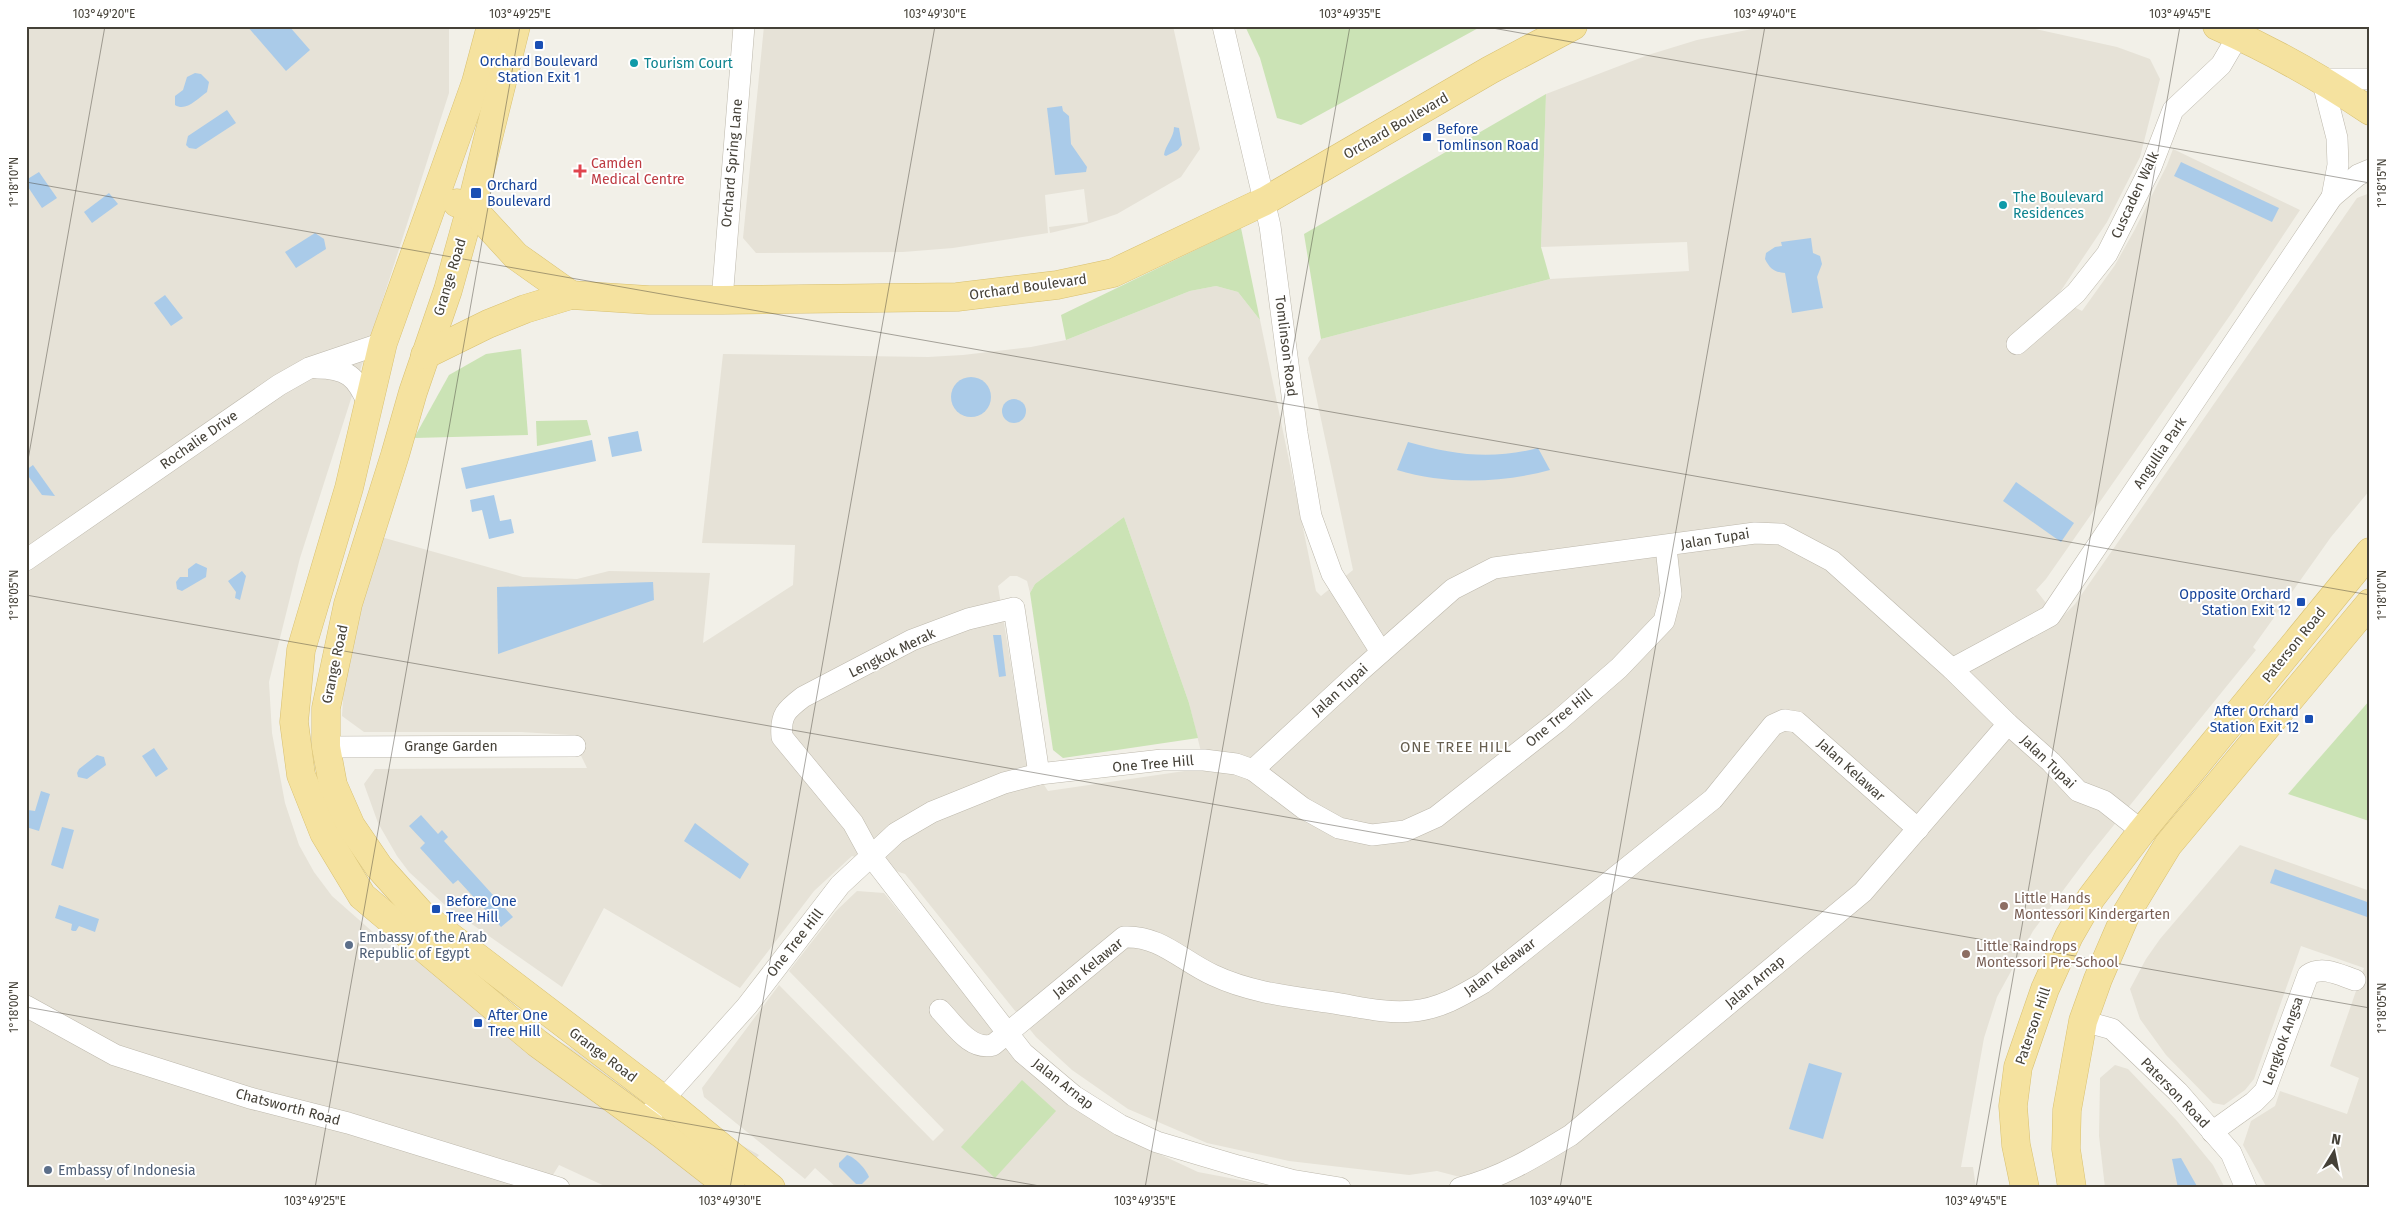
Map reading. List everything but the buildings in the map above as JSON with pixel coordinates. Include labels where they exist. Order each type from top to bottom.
[{"type":"main road","name":"Grange Road","points":[[491,26],[476,82],[437,196],[383,343],[349,488],[301,650],[294,722],[301,775],[324,833],[362,896],[536,1043],[644,1121],[731,1188]]},
{"type":"main road","name":"Grange Road","points":[[516,26],[471,207],[448,290],[425,355],[348,604],[326,708],[326,747],[333,785],[351,826],[379,867],[424,916],[664,1100],[771,1188]]},
{"type":"main road","name":"Orchard Boulevard","points":[[425,355],[497,320],[571,294],[649,300],[957,297],[1057,285],[1113,273],[1265,201],[1490,70],[1573,26]]},
{"type":"main road","points":[[2227,31],[2322,79],[2370,111]]},
{"type":"main road","name":"Orchard Boulevard","points":[[437,196],[471,207],[516,256],[533,270],[571,294]]},
{"type":"main road","name":"Paterson Road","points":[[2142,831],[2370,552]]},
{"type":"main road","points":[[2072,1188],[2066,1149],[2067,1110],[2083,1021],[2126,914],[2168,846],[2370,603]]},
{"type":"main road","name":"Paterson Hill","points":[[2025,1188],[2016,1145],[2013,1106],[2018,1067],[2028,1032],[2056,961],[2069,936],[2091,898],[2142,831]]},
{"type":"street","name":"Orchard Spring Lane","points":[[722,300],[744,26]]},
{"type":"street","name":"Tomlinson Road","points":[[1223,26],[1265,201],[1311,516],[1332,574],[1381,652]]},
{"type":"street","name":"Cuscaden Walk","points":[[2017,344],[2076,293],[2107,254],[2151,167],[2173,110],[2221,65],[2227,31]]},
{"type":"street","points":[[2322,79],[2370,79]]},
{"type":"street","name":"Angullia Park","points":[[2322,79],[2337,138],[2338,165],[2332,198]]},
{"type":"street","name":"Angullia Park","points":[[1952,669],[2050,616],[2332,198],[2358,175],[2370,170]]},
{"type":"street","name":"Rochalie Drive","points":[[26,560],[279,385],[309,368],[383,343]]},
{"type":"street","points":[[309,368],[343,372],[352,376],[358,382],[368,404]]},
{"type":"street","name":"Jalan Tupai","points":[[1253,770],[1381,652],[1453,589],[1494,568],[1666,547],[1756,533],[1781,534],[1832,561],[1952,669],[2008,724],[2051,762],[2078,791],[2104,801],[2142,831]]},
{"type":"street","name":"One Tree Hill","points":[[644,1121],[747,1006],[840,885],[896,833],[932,812],[1004,783],[1039,774],[1162,760],[1204,760],[1236,764],[1253,770],[1303,808],[1339,828],[1372,835],[1406,831],[1436,817],[1557,722],[1619,668],[1664,621],[1671,594],[1666,547]]},
{"type":"street","name":"Lengkok Merak","points":[[872,856],[853,823],[782,737],[780,722],[787,709],[803,697],[912,640],[968,619],[1014,608],[1039,774]]},
{"type":"street","name":"Jalan Kelawar","points":[[940,1010],[974,1045],[984,1048],[1008,1034],[1124,937],[1138,936],[1155,941],[1212,975],[1251,990],[1375,1010],[1414,1012],[1451,1002],[1483,983],[1713,799],[1773,725],[1784,720],[1797,722],[1918,829]]},
{"type":"street","name":"Jalan Arnap","points":[[1460,1188],[1482,1182],[1520,1166],[1571,1134],[1863,892],[2008,724]]},
{"type":"street","name":"Grange Garden","points":[[326,747],[575,746]]},
{"type":"street","name":"Jalan Arnap","points":[[872,856],[1023,1053],[1074,1096],[1120,1125],[1157,1142],[1291,1180],[1340,1188]]},
{"type":"street","name":"Lengkok Angsa","points":[[2212,1132],[2254,1102],[2265,1091],[2308,975],[2314,970],[2322,970],[2355,980]]},
{"type":"street","points":[[2098,980],[2100,1008],[2112,1029]]},
{"type":"street","name":"Chatsworth Road","points":[[26,1006],[115,1055],[250,1098],[348,1123],[514,1180],[549,1186]]},
{"type":"street","name":"Paterson Road","points":[[2083,1021],[2112,1029],[2178,1092],[2231,1154],[2246,1188]]},
{"type":"shaded area","points":[[26,26],[449,26],[449,93],[300,558],[269,682],[272,733],[285,803],[299,845],[314,872],[332,896],[383,941],[759,1155],[729,1188],[609,1188],[559,1165],[545,1188],[26,1188]]},
{"type":"shaded area","points":[[764,26],[1173,26],[1200,149],[1181,177],[1117,214],[1084,225],[1050,233],[1049,227],[1088,222],[1084,189],[1045,195],[1048,233],[953,248],[903,252],[756,253],[743,238]]},
{"type":"shaded area","points":[[1767,26],[2022,26],[2117,47],[2150,59],[2160,79],[2140,157],[2107,222],[2056,298],[2082,311],[2115,265],[2167,165],[2173,149],[2300,210],[2233,311],[2046,579],[2036,590],[2059,620],[2075,604],[2357,198],[2370,193],[2370,490],[2331,537],[2253,647],[2256,650],[2088,857],[2033,931],[1997,997],[1984,1038],[1961,1167],[1973,1167],[1976,1188],[1502,1188],[1437,1171],[1409,1175],[1289,1161],[1207,1143],[1128,1109],[1072,1070],[1036,1037],[905,874],[852,856],[814,891],[740,988],[604,908],[562,987],[446,906],[409,872],[397,856],[378,823],[364,784],[375,769],[587,768],[571,735],[521,732],[364,732],[342,716],[344,683],[351,643],[381,537],[523,577],[577,579],[609,571],[710,573],[703,643],[793,585],[795,545],[702,543],[723,354],[928,357],[1031,347],[1066,340],[1190,291],[1216,286],[1238,292],[1260,320],[1316,591],[1321,596],[1353,570],[1308,358],[1321,339],[1550,279],[1689,271],[1687,242],[1541,247],[1546,94],[1648,55],[1697,40]],"holes":[[[1124,517],[1189,703],[1205,768],[1048,791],[1026,757],[998,586],[1010,576],[1017,576],[1027,581],[1030,593],[1035,584]]]},
{"type":"shaded area","points":[[2240,845],[2370,891],[2370,1183],[2350,1188],[2267,1188],[2243,1145],[2251,1121],[2275,1106],[2280,1091],[2347,1114],[2359,1078],[2330,1066],[2364,968],[2301,946],[2254,1079],[2245,1090],[2224,1105],[2213,1103],[2166,1055],[2140,1019],[2130,989],[2146,959],[2160,939]]},
{"type":"shaded area","points":[[857,891],[884,893],[1014,1054],[1052,1092],[1112,1132],[1198,1172],[1282,1188],[837,1188],[815,1168],[805,1179],[704,1097],[702,1088],[779,985],[933,1141],[944,1130],[789,971],[836,911]]},
{"type":"shaded area","points":[[2115,1065],[2128,1069],[2177,1121],[2213,1165],[2225,1188],[2105,1188],[2099,1136],[2100,1078]]},
{"type":"green space","points":[[1245,26],[1482,26],[1301,125],[1277,118],[1260,58]]},
{"type":"green space","points":[[1546,94],[1541,247],[1550,279],[1321,339],[1304,234]]},
{"type":"green space","points":[[1241,228],[1260,320],[1238,292],[1216,286],[1190,291],[1066,340],[1061,315]]},
{"type":"green space","points":[[521,349],[528,435],[414,438],[449,375],[486,354]]},
{"type":"green space","points":[[587,420],[591,435],[537,446],[536,421]]},
{"type":"green space","points":[[1124,517],[1189,703],[1198,738],[1063,758],[1053,750],[1030,593],[1035,584]]},
{"type":"green space","points":[[2370,700],[2369,821],[2288,794]]},
{"type":"green space","points":[[1022,1080],[1056,1111],[995,1178],[961,1147]]},
{"type":"water","points":[[247,26],[289,26],[310,50],[286,71]]},
{"type":"water","points":[[195,73],[201,74],[209,82],[207,92],[187,106],[179,107],[175,105],[175,96],[183,90],[187,77]]},
{"type":"water","points":[[1062,106],[1063,111],[1069,116],[1071,144],[1087,167],[1086,172],[1055,175],[1047,108]]},
{"type":"water","points":[[227,110],[236,123],[196,149],[189,148],[186,145],[188,136]]},
{"type":"water","points":[[1174,127],[1179,128],[1182,145],[1178,150],[1166,156],[1164,155],[1165,151],[1173,135]]},
{"type":"water","points":[[2181,162],[2279,208],[2272,222],[2174,176]]},
{"type":"water","points":[[39,172],[57,198],[42,208],[26,184],[26,180]]},
{"type":"water","points":[[109,193],[118,204],[92,223],[84,212]]},
{"type":"water","points":[[315,233],[324,239],[326,249],[296,268],[285,252]]},
{"type":"water","points":[[1811,238],[1813,253],[1820,256],[1822,264],[1817,277],[1823,308],[1792,313],[1785,273],[1771,268],[1765,259],[1766,253],[1775,247],[1782,246],[1781,242]]},
{"type":"water","points":[[165,295],[183,318],[171,326],[154,303]]},
{"type":"water","points":[[975,377],[982,380],[988,386],[991,397],[990,405],[982,414],[975,417],[967,417],[960,414],[952,405],[951,393],[954,386],[963,378]]},
{"type":"water","points":[[1014,399],[1019,400],[1025,406],[1025,416],[1019,422],[1014,423],[1009,422],[1003,416],[1002,411],[1003,406],[1009,400]]},
{"type":"water","points":[[638,431],[642,451],[612,457],[608,437]]},
{"type":"water","points":[[592,440],[596,461],[466,489],[461,468]]},
{"type":"water","points":[[1408,442],[1457,453],[1488,455],[1521,452],[1538,448],[1550,470],[1493,480],[1454,480],[1416,475],[1397,470]]},
{"type":"water","points":[[33,465],[55,496],[42,495],[26,473],[26,470]]},
{"type":"water","points":[[2016,482],[2074,523],[2061,542],[2003,501]]},
{"type":"water","points":[[494,495],[500,521],[511,519],[514,533],[489,539],[482,510],[472,512],[470,500]]},
{"type":"water","points":[[196,563],[207,568],[206,577],[182,591],[177,589],[176,582],[180,577],[188,577],[188,569]]},
{"type":"water","points":[[242,571],[246,576],[240,600],[235,598],[236,592],[228,581]]},
{"type":"water","points":[[653,582],[654,600],[498,654],[497,587]]},
{"type":"water","points":[[993,635],[1001,635],[1006,676],[999,677]]},
{"type":"water","points":[[154,748],[168,769],[156,777],[142,756]]},
{"type":"water","points":[[97,755],[104,757],[106,765],[87,779],[78,777],[79,769]]},
{"type":"water","points":[[41,791],[50,794],[39,831],[26,827],[28,810],[35,811]]},
{"type":"water","points":[[421,815],[438,834],[442,830],[448,837],[444,841],[513,917],[501,927],[458,880],[453,884],[420,848],[425,843],[409,826]]},
{"type":"water","points":[[695,823],[749,864],[740,879],[684,841]]},
{"type":"water","points":[[62,827],[74,830],[63,869],[51,865]]},
{"type":"water","points":[[2275,869],[2370,903],[2370,918],[2270,883]]},
{"type":"water","points":[[59,905],[99,919],[95,932],[79,926],[76,931],[73,931],[71,930],[72,924],[55,918]]},
{"type":"water","points":[[1809,1063],[1842,1073],[1823,1139],[1789,1129]]},
{"type":"water","points":[[847,1155],[857,1161],[868,1174],[869,1177],[862,1184],[856,1184],[839,1167],[839,1163]]},
{"type":"water","points":[[2181,1158],[2198,1188],[2178,1188],[2172,1159]]},
{"type":"place","name":"Orchard Boulevard Station Exit 1","points":[[539,45]]},
{"type":"place","name":"Tourism Court","points":[[634,63]]},
{"type":"place","name":"Before Tomlinson Road","points":[[1427,137]]},
{"type":"place","name":"Camden Medical Centre","points":[[580,171]]},
{"type":"place","name":"Orchard Boulevard","points":[[476,193]]},
{"type":"place","name":"The Boulevard Residences","points":[[2003,205]]},
{"type":"place","name":"Opposite Orchard Station Exit 12","points":[[2301,602]]},
{"type":"place","name":"After Orchard Station Exit 12","points":[[2309,719]]},
{"type":"place","name":"Little Hands Montessori Kindergarten","points":[[2004,906]]},
{"type":"place","name":"Before One Tree Hill","points":[[436,909]]},
{"type":"place","name":"Embassy of the Arab Republic of Egypt","points":[[349,945]]},
{"type":"place","name":"Little Raindrops Montessori Pre-School","points":[[1966,954]]},
{"type":"place","name":"After One Tree Hill","points":[[478,1023]]},
{"type":"place","name":"Embassy of Indonesia","points":[[48,1170]]},
{"type":"district","name":"ONE TREE HILL","points":[[1456,747]]}]
